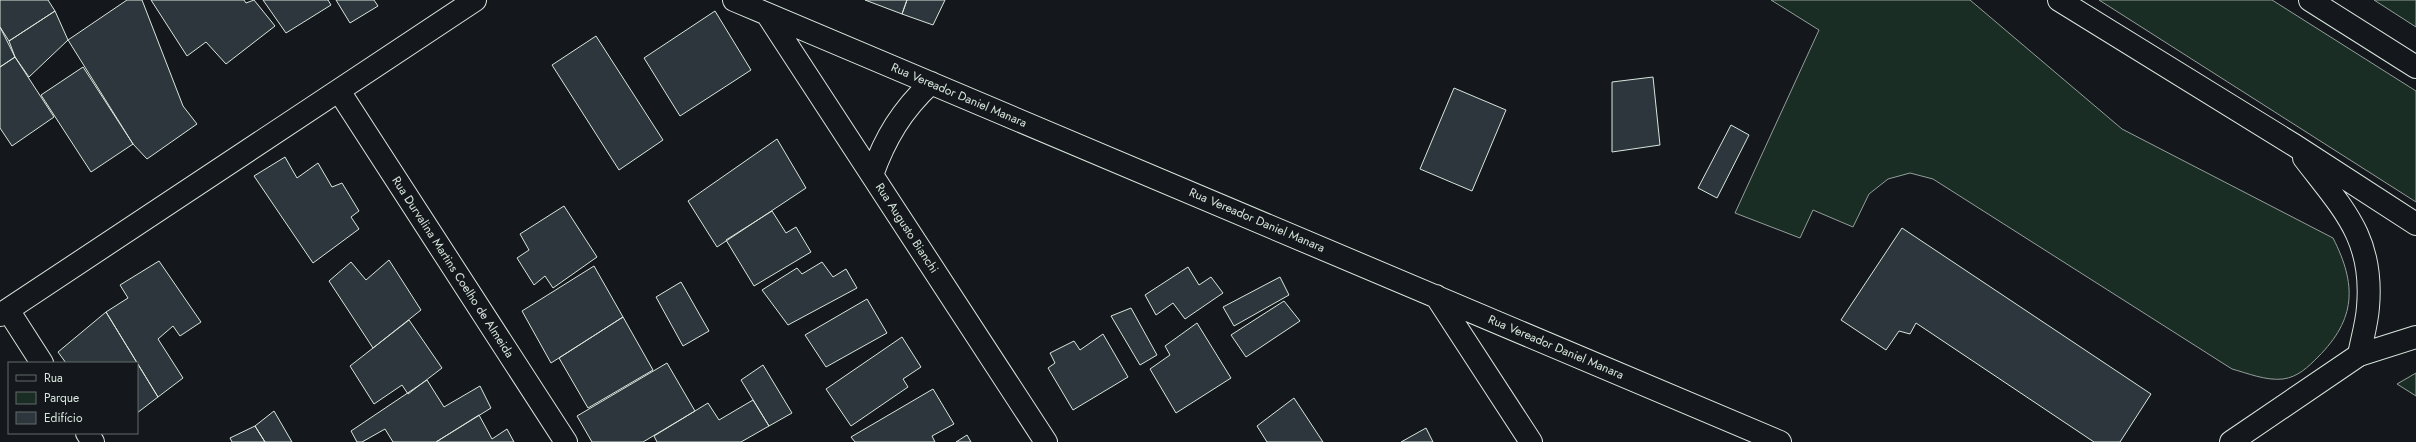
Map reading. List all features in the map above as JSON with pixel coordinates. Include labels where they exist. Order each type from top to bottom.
[{"type":"main road","points":[[41,362],[4,312],[475,0]]},
{"type":"main road","name":"Rua Vereador Daniel Manara","points":[[734,0],[1780,442]]},
{"type":"main road","points":[[2059,0],[2294,145],[2416,224]]},
{"type":"main road","points":[[2310,0],[2416,67]]},
{"type":"main road","name":"Rua Augusto Bianchi","points":[[767,14],[1046,442]]},
{"type":"main road","points":[[872,175],[881,149],[894,124],[911,102],[931,83]]},
{"type":"main road","name":"Rua Durvalina Martins Coelho de Almeida","points":[[339,91],[566,442]]},
{"type":"main road","points":[[2294,145],[2342,208],[2362,244],[2367,260],[2369,285],[2368,309],[2359,355]]},
{"type":"main road","points":[[1436,296],[1531,442]]},
{"type":"main road","points":[[2232,442],[2359,355],[2416,337]]},
{"type":"green space","points":[[1771,0],[1970,0],[2122,129],[2333,238],[2341,255],[2349,286],[2349,301],[2346,315],[2340,329],[2331,343],[2318,357],[2298,374],[2288,378],[2270,379],[2232,369],[1933,179],[1910,173],[1888,179],[1869,194],[1853,227],[1813,210],[1800,238],[1735,213],[1819,30]]},
{"type":"green space","points":[[2099,0],[2272,0],[2416,91],[2416,202]]},
{"type":"green space","points":[[2374,0],[2416,0],[2416,27]]},
{"type":"green space","points":[[2416,373],[2416,396],[2397,384]]},
{"type":"building","points":[[0,0],[48,0],[55,11],[9,41],[0,27]]},
{"type":"building","points":[[127,0],[142,0],[183,106],[197,124],[147,159],[133,144],[68,40]]},
{"type":"building","points":[[151,0],[244,0],[246,3],[254,0],[275,26],[226,64],[206,42],[187,56]]},
{"type":"building","points":[[263,0],[328,0],[331,5],[286,33]]},
{"type":"building","points":[[336,0],[374,0],[378,6],[350,23]]},
{"type":"building","points":[[865,0],[907,0],[902,14]]},
{"type":"building","points":[[907,0],[945,0],[933,25],[902,14]]},
{"type":"building","points":[[55,11],[68,40],[29,77],[15,57],[9,41]]},
{"type":"building","points":[[715,11],[751,70],[680,116],[644,58]]},
{"type":"building","points":[[0,27],[15,57],[0,67]]},
{"type":"building","points":[[596,36],[663,140],[619,170],[552,65]]},
{"type":"building","points":[[15,57],[54,117],[12,146],[0,128],[0,67]]},
{"type":"building","points":[[83,67],[133,144],[91,172],[41,95]]},
{"type":"building","points":[[1653,77],[1660,145],[1612,152],[1612,82]]},
{"type":"building","points":[[1454,88],[1506,110],[1472,191],[1420,169]]},
{"type":"building","points":[[1731,125],[1749,135],[1717,198],[1698,188]]},
{"type":"building","points":[[777,139],[806,188],[717,247],[688,201]]},
{"type":"building","points":[[285,157],[297,178],[318,163],[332,187],[342,183],[359,211],[351,217],[359,229],[313,263],[254,176]]},
{"type":"building","points":[[564,206],[597,257],[553,288],[545,276],[534,285],[517,258],[529,250],[520,234]]},
{"type":"building","points":[[772,211],[786,233],[796,227],[811,252],[754,286],[726,240]]},
{"type":"building","points":[[1902,228],[2151,394],[2120,442],[2094,442],[1916,323],[1910,334],[1899,331],[1886,350],[1841,320]]},
{"type":"building","points":[[389,260],[421,310],[373,348],[329,281],[351,262],[366,280]]},
{"type":"building","points":[[159,261],[201,322],[180,336],[173,326],[158,339],[183,378],[158,397],[138,362],[106,312],[128,298],[120,285]]},
{"type":"building","points":[[822,262],[833,277],[846,269],[857,288],[788,325],[762,290],[797,268],[802,274]]},
{"type":"building","points":[[594,266],[623,317],[551,363],[522,311]]},
{"type":"building","points":[[1188,267],[1199,285],[1211,277],[1223,293],[1185,319],[1173,303],[1156,315],[1145,295]]},
{"type":"building","points":[[1280,277],[1289,295],[1234,326],[1223,307]]},
{"type":"building","points":[[681,282],[709,331],[683,346],[656,297]]},
{"type":"building","points":[[867,299],[887,333],[826,367],[805,335]]},
{"type":"building","points":[[1284,301],[1300,321],[1246,357],[1231,335]]},
{"type":"building","points":[[1131,308],[1157,355],[1140,365],[1111,316]]},
{"type":"building","points":[[106,312],[137,362],[65,362],[58,352]]},
{"type":"building","points":[[623,317],[653,370],[588,408],[559,358]]},
{"type":"building","points":[[409,320],[442,368],[408,394],[402,385],[374,404],[350,366]]},
{"type":"building","points":[[1197,323],[1231,378],[1176,413],[1150,369],[1170,355],[1165,346]]},
{"type":"building","points":[[1103,334],[1128,377],[1073,410],[1048,368],[1055,363],[1050,353],[1074,341],[1080,350]]},
{"type":"building","points":[[902,337],[921,367],[903,379],[908,387],[851,426],[826,389]]},
{"type":"building","points":[[667,363],[695,411],[643,442],[592,442],[577,416]]},
{"type":"building","points":[[138,364],[158,397],[138,412]]},
{"type":"building","points":[[763,365],[792,413],[769,426],[741,380]]},
{"type":"building","points":[[427,380],[444,407],[480,386],[491,408],[436,442],[393,442],[385,429],[362,442],[357,442],[351,431]]},
{"type":"building","points":[[933,389],[954,424],[932,436],[935,442],[855,442],[851,437]]},
{"type":"building","points":[[1294,398],[1323,442],[1267,442],[1257,426]]},
{"type":"building","points":[[753,400],[769,426],[741,442],[657,442],[654,436],[708,403],[719,420]]},
{"type":"building","points":[[274,411],[292,442],[265,442],[255,426]]},
{"type":"building","points":[[479,415],[492,439],[507,429],[514,442],[436,442]]},
{"type":"building","points":[[255,426],[265,442],[232,442],[230,438]]},
{"type":"building","points":[[1426,428],[1433,442],[1401,442]]},
{"type":"building","points":[[967,435],[971,442],[956,442]]}]
